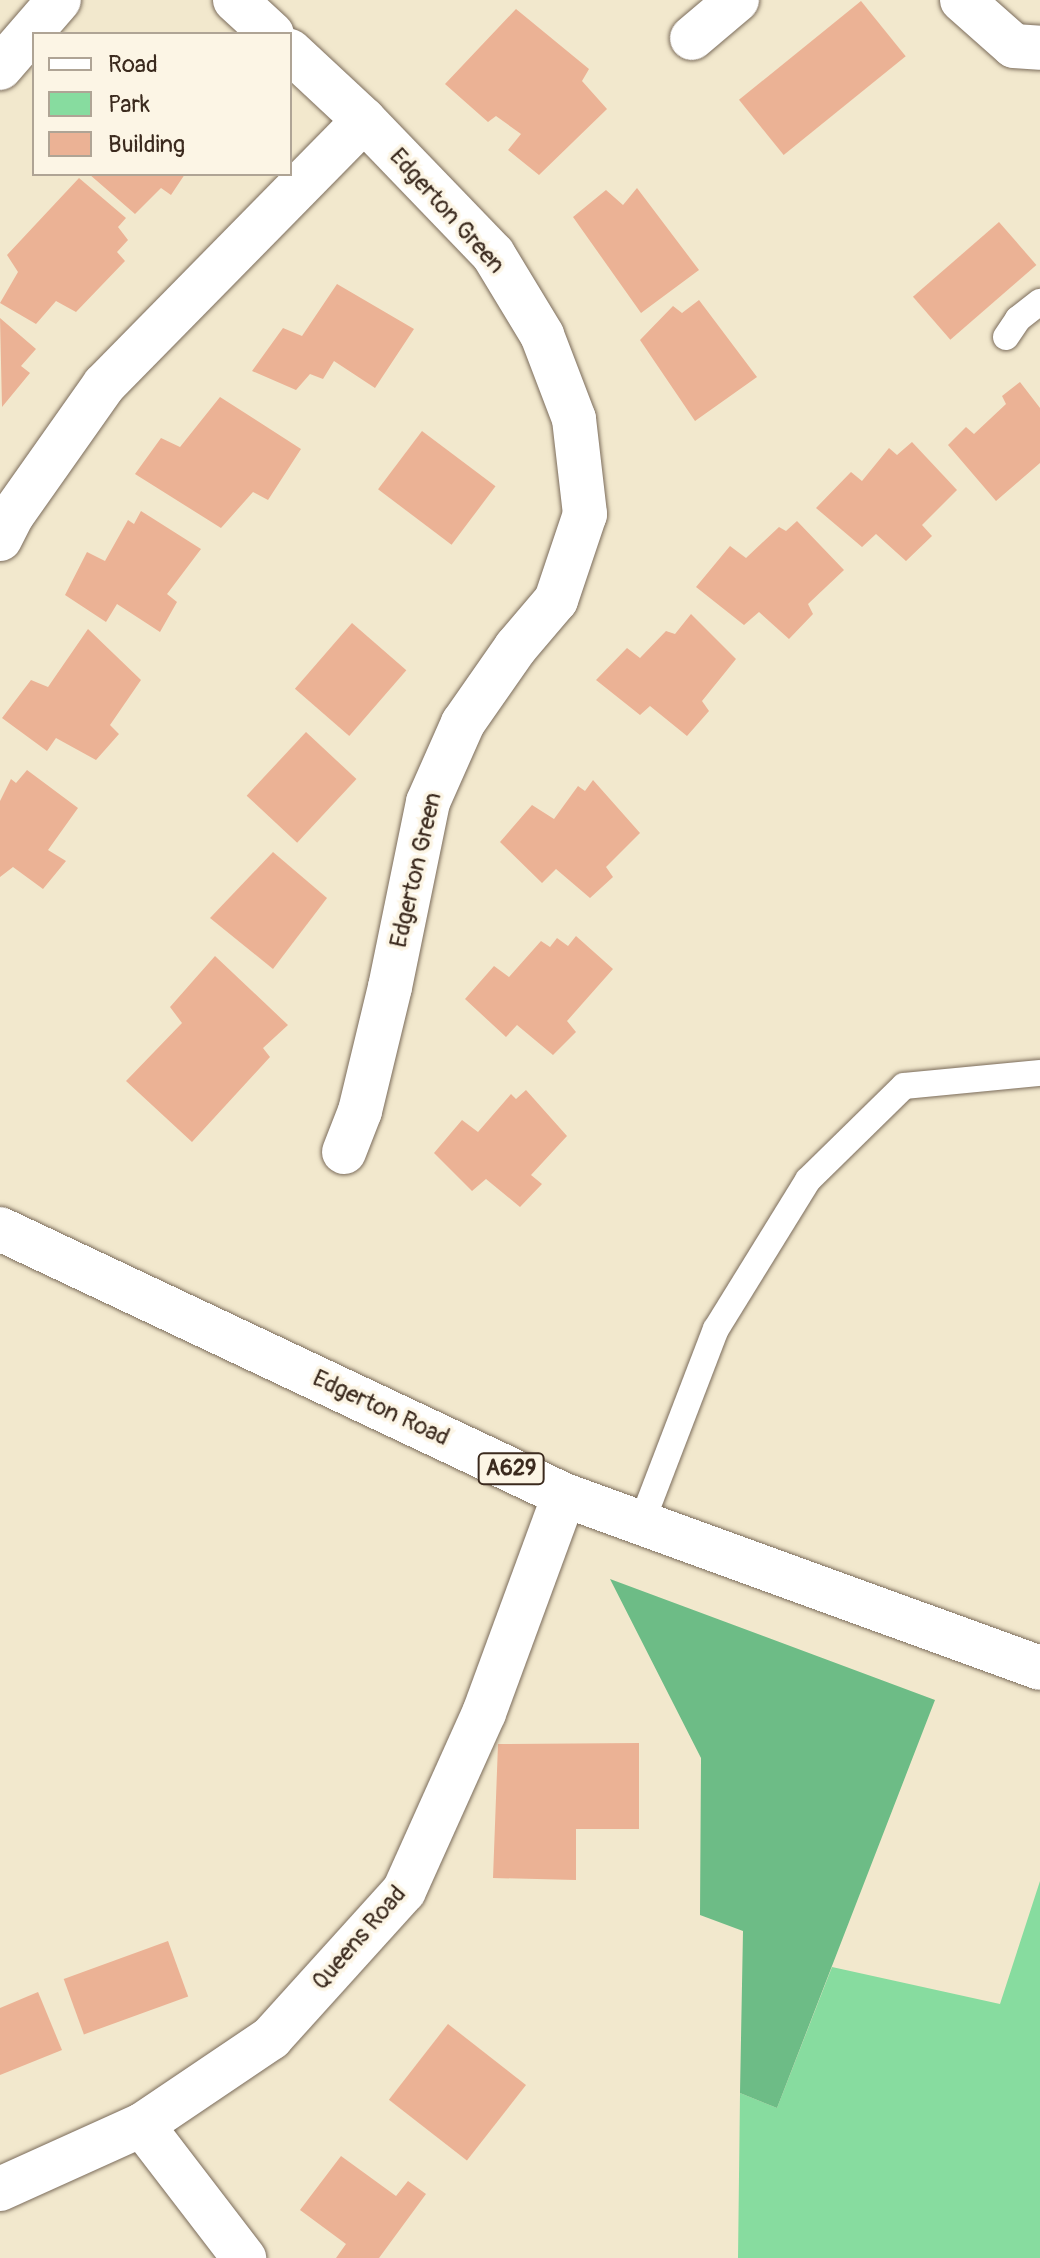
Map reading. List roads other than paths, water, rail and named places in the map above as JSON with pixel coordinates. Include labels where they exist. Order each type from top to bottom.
[{"type":"main road","points":[[0,68],[59,0]]},
{"type":"main road","points":[[235,0],[270,32]]},
{"type":"main road","points":[[692,38],[737,0]]},
{"type":"main road","points":[[962,0],[1014,46],[1040,48]]},
{"type":"main road","name":"Edgerton Green","points":[[292,53],[364,120],[493,254],[542,335],[574,419],[585,514],[556,600],[516,647],[463,723],[428,802],[390,987],[360,1111],[344,1152]]},
{"type":"main road","points":[[0,539],[13,514],[104,385],[364,120]]},
{"type":"main road","name":"Edgerton Road","points":[[0,1229],[564,1495],[1040,1668]]},
{"type":"main road","name":"Queens Road","points":[[0,2189],[142,2125],[271,2038],[404,1891],[484,1713],[564,1495]]},
{"type":"main road","points":[[142,2125],[244,2258]]},
{"type":"lane","points":[[1006,337],[1018,319],[1040,302]]},
{"type":"lane","points":[[641,1524],[716,1329],[808,1180],[904,1086],[1040,1073]]}]
